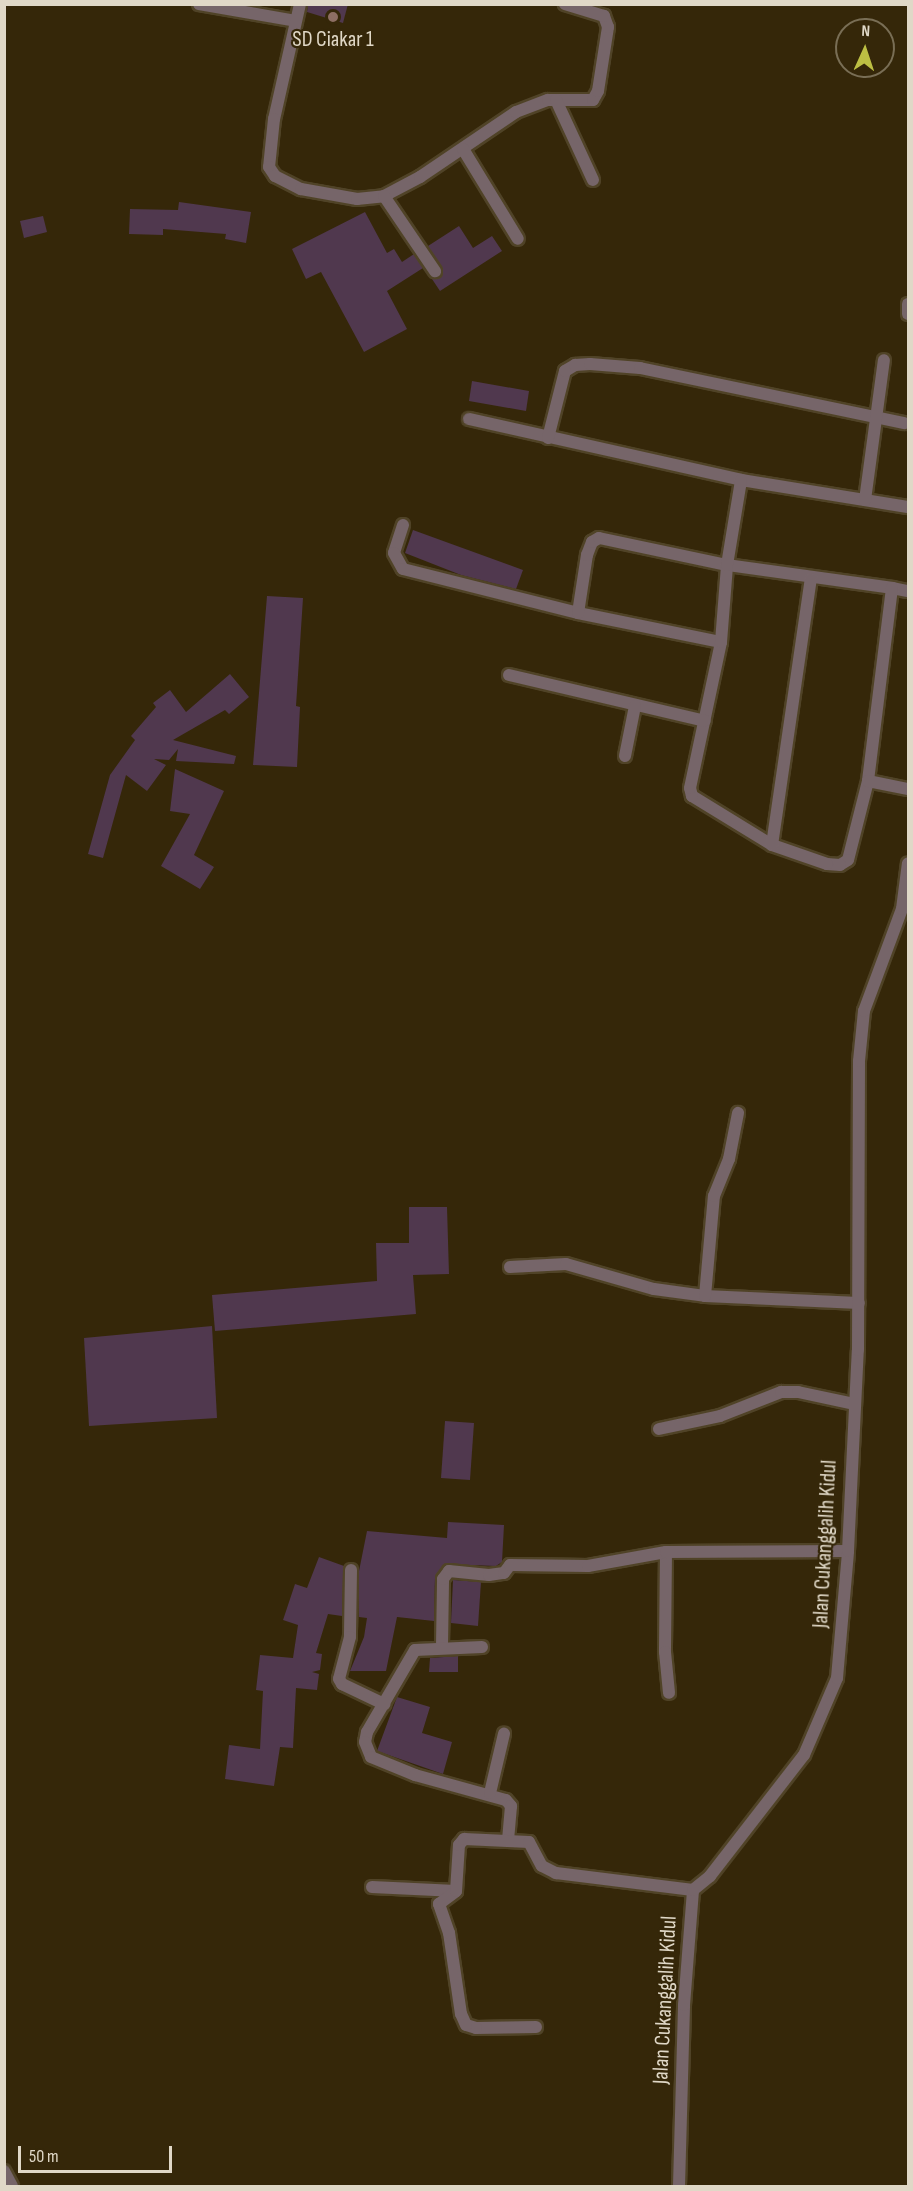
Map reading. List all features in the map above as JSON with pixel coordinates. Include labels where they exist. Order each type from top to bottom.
[{"type":"street","points":[[199,4],[296,21]]},
{"type":"street","points":[[300,4],[274,119],[271,173],[301,189],[357,199],[384,196],[463,149],[516,112],[556,100],[593,100],[598,91],[608,27],[604,16],[595,11],[564,4]]},
{"type":"street","points":[[556,100],[593,180]]},
{"type":"street","points":[[463,149],[518,239]]},
{"type":"street","points":[[384,196],[435,271]]},
{"type":"street","points":[[909,304],[909,314]]},
{"type":"street","points":[[865,500],[884,360]]},
{"type":"street","points":[[548,438],[566,371],[590,364],[640,368],[877,420],[903,423]]},
{"type":"street","points":[[469,419],[741,480],[909,507]]},
{"type":"street","points":[[741,480],[727,565],[721,642],[692,796],[772,845],[827,864],[840,865],[848,860],[868,781],[892,588]]},
{"type":"street","points":[[403,525],[394,554],[403,569],[578,613],[721,642]]},
{"type":"street","points":[[578,613],[587,555],[592,543],[599,538],[727,565],[812,579],[909,591]]},
{"type":"street","points":[[772,845],[812,579]]},
{"type":"street","points":[[509,675],[705,721]]},
{"type":"street","points":[[625,756],[635,706]]},
{"type":"street","points":[[868,781],[909,789]]},
{"type":"street","name":"Jalan Cukanggalih Kidul","points":[[679,2187],[684,2005],[693,1890],[710,1876],[776,1795],[819,1727],[837,1678],[848,1551],[859,1304],[857,1112],[864,1011],[902,909],[909,863]]},
{"type":"street","points":[[705,1296],[714,1196],[729,1159],[738,1113]]},
{"type":"street","points":[[510,1267],[566,1264],[654,1289],[705,1296],[859,1304]]},
{"type":"street","points":[[659,1429],[720,1416],[781,1392],[798,1392],[854,1404]]},
{"type":"street","points":[[442,1646],[443,1579],[449,1571],[489,1575],[504,1573],[510,1565],[588,1566],[666,1552],[848,1551]]},
{"type":"street","points":[[666,1552],[665,1652],[669,1694]]},
{"type":"street","points":[[351,1570],[350,1637],[339,1679],[342,1684],[384,1704]]},
{"type":"street","points":[[482,1647],[418,1648],[411,1653],[367,1732],[365,1742],[371,1757],[415,1775],[490,1793],[511,1806],[508,1838]]},
{"type":"street","points":[[490,1793],[504,1734]]},
{"type":"street","points":[[537,2027],[491,2029],[466,2025],[456,1992],[449,1934],[439,1904],[456,1891],[459,1845],[464,1839],[508,1838],[529,1842],[542,1866],[556,1873],[693,1890]]},
{"type":"street","points":[[372,1887],[456,1891]]},
{"type":"street","points":[[4,2171],[12,2187]]},
{"type":"building","name":"SD Ciakar 1","points":[[308,4],[348,4],[343,23],[307,12]]},
{"type":"building","points":[[179,202],[251,212],[246,243],[225,239],[226,234],[163,229],[163,235],[129,234],[130,209],[178,210]]},
{"type":"building","points":[[365,212],[387,253],[394,249],[402,262],[414,254],[423,268],[387,291],[407,329],[364,352],[321,272],[306,279],[292,249]]},
{"type":"building","points":[[43,216],[47,232],[24,238],[20,221]]},
{"type":"building","points":[[459,226],[473,248],[492,236],[502,251],[440,291],[432,279],[440,277],[443,270],[428,246]]},
{"type":"building","points":[[472,381],[529,391],[526,411],[469,401]]},
{"type":"building","points":[[413,530],[523,570],[516,589],[461,575],[405,553]]},
{"type":"building","points":[[267,596],[303,598],[296,706],[300,707],[297,767],[253,765]]},
{"type":"building","points":[[230,674],[249,697],[229,714],[225,710],[173,740],[236,756],[234,764],[176,761],[178,749],[169,760],[154,759],[166,765],[147,791],[126,775],[103,858],[88,854],[110,775],[135,740],[131,736],[156,707],[153,703],[170,690],[186,712]]},
{"type":"building","points":[[175,769],[224,791],[194,855],[214,867],[200,889],[161,866],[190,814],[170,811]]},
{"type":"building","points":[[409,1207],[447,1207],[449,1274],[413,1275],[416,1314],[215,1331],[212,1295],[377,1281],[376,1243],[409,1243]]},
{"type":"building","points":[[212,1326],[217,1418],[89,1426],[84,1338]]},
{"type":"building","points":[[445,1421],[474,1423],[470,1480],[441,1478]]},
{"type":"building","points":[[448,1522],[504,1525],[502,1562],[496,1566],[445,1564],[435,1578],[434,1621],[397,1617],[386,1671],[350,1671],[364,1637],[367,1618],[359,1617],[359,1571],[367,1531],[447,1538]]},
{"type":"building","points":[[319,1557],[344,1566],[342,1616],[328,1614],[316,1653],[322,1654],[320,1670],[312,1672],[319,1674],[317,1690],[296,1688],[293,1748],[280,1747],[274,1786],[225,1779],[229,1745],[260,1749],[263,1691],[256,1690],[260,1655],[293,1658],[298,1625],[283,1620],[295,1584],[307,1588]]},
{"type":"building","points":[[453,1580],[481,1582],[478,1626],[451,1623]]},
{"type":"building","points":[[458,1656],[458,1672],[429,1672],[430,1658]]},
{"type":"building","points":[[397,1697],[430,1707],[422,1733],[452,1742],[443,1774],[377,1751]]},
{"type":"place","name":"SD Ciakar 1","points":[[333,17]]}]
